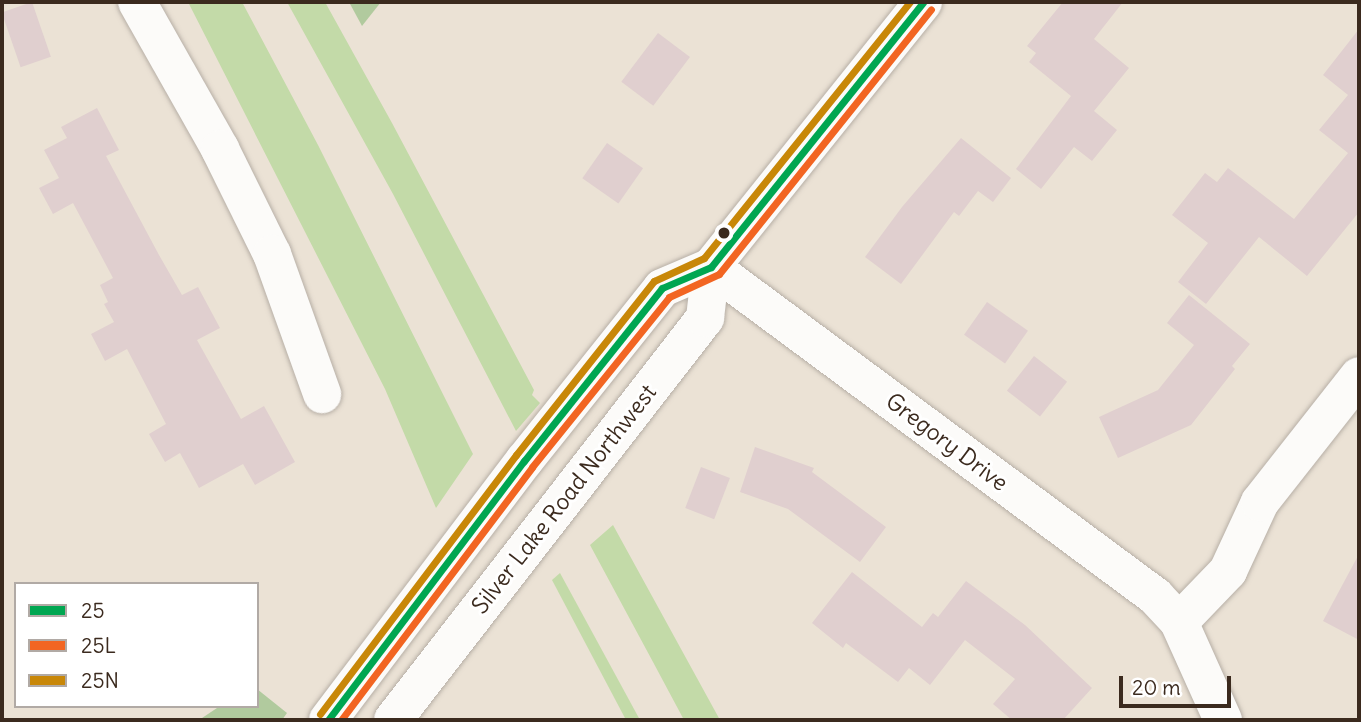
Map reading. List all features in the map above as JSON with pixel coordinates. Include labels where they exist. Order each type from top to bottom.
[{"type":"main road","points":[[137,2],[220,149],[272,254],[322,394]]},
{"type":"main road","points":[[328,720],[516,472],[662,288],[712,267],[923,2]]},
{"type":"main road","name":"Gregory Drive","points":[[712,267],[1154,596],[1179,622],[1223,720]]},
{"type":"main road","name":"Silver Lake Road Northwest","points":[[393,720],[705,318],[712,267]]},
{"type":"main road","points":[[1179,622],[1228,570],[1260,502],[1359,376]]},
{"type":"green space","points":[[188,2],[242,2],[318,145],[473,454],[436,508],[385,389]]},
{"type":"green space","points":[[287,2],[325,2],[392,123],[534,390],[532,395],[540,403],[516,431],[393,194]]},
{"type":"green space","points":[[349,2],[381,2],[362,26]]},
{"type":"green space","points":[[613,525],[720,720],[684,720],[590,545]]},
{"type":"green space","points":[[560,573],[640,720],[626,720],[552,580]]},
{"type":"green space","points":[[259,691],[287,713],[282,720],[199,720],[217,708],[259,708]]},
{"type":"building","points":[[32,2],[51,57],[21,67],[2,12]]},
{"type":"building","points":[[1063,2],[1123,2],[1094,39],[1129,68],[1094,111],[1117,130],[1092,161],[1074,147],[1041,189],[1016,169],[1071,96],[1029,62],[1036,53],[1027,46]]},
{"type":"building","points":[[1359,29],[1359,212],[1307,276],[1259,237],[1206,304],[1178,282],[1208,243],[1172,215],[1205,173],[1217,182],[1228,168],[1294,219],[1348,153],[1319,130],[1348,95],[1323,75]]},
{"type":"building","points":[[658,33],[690,57],[653,106],[621,82]]},
{"type":"building","points":[[97,108],[119,150],[106,156],[159,255],[182,295],[198,287],[220,328],[197,340],[241,419],[264,406],[295,462],[255,485],[243,464],[199,488],[180,453],[165,462],[149,434],[166,424],[127,349],[105,361],[91,334],[114,322],[104,304],[108,302],[100,285],[113,278],[73,203],[53,214],[39,188],[59,178],[44,150],[67,138],[61,127]]},
{"type":"building","points":[[961,138],[1011,178],[993,202],[978,191],[959,216],[954,212],[901,284],[865,257],[902,207]]},
{"type":"building","points":[[607,143],[643,168],[618,203],[582,178]]},
{"type":"building","points":[[1189,295],[1250,344],[1232,366],[1235,369],[1191,425],[1118,458],[1099,417],[1158,390],[1194,345],[1167,323]]},
{"type":"building","points":[[987,302],[1028,331],[1005,363],[964,335]]},
{"type":"building","points":[[1034,356],[1067,382],[1040,417],[1007,391]]},
{"type":"building","points":[[755,447],[814,468],[812,472],[886,527],[860,562],[788,509],[740,492]]},
{"type":"building","points":[[701,467],[730,478],[714,519],[685,508]]},
{"type":"building","points":[[1359,554],[1359,640],[1323,621]]},
{"type":"building","points":[[852,572],[922,627],[933,613],[938,617],[966,581],[1025,625],[1092,688],[1063,720],[1012,720],[993,704],[1015,679],[965,640],[930,685],[909,668],[898,682],[846,643],[843,648],[812,623]]},
{"type":"transit line","name":"25N","points":[[320,714],[516,455],[654,281],[704,258],[910,2]]},
{"type":"transit line","name":"25","points":[[328,720],[524,461],[662,288],[711,267],[923,2]]},
{"type":"transit line","name":"25L","points":[[341,720],[532,467],[669,297],[719,274],[931,9]]}]
